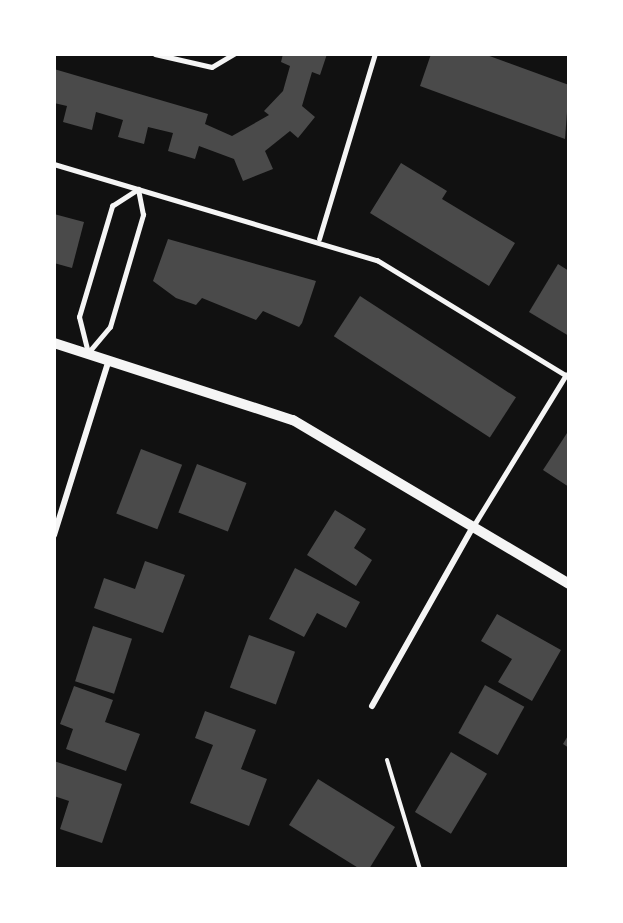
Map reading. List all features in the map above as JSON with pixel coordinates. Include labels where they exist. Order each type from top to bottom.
[{"type":"street","points":[[54,343],[293,420],[474,525],[569,584]]},
{"type":"street","points":[[54,535],[109,360]]},
{"type":"street","points":[[372,706],[474,525]]},
{"type":"lane","points":[[155,54],[204,67],[224,63],[234,54]]},
{"type":"lane","points":[[319,239],[375,54]]},
{"type":"lane","points":[[54,164],[319,239],[400,270],[567,376],[474,525]]},
{"type":"lane","points":[[88,354],[79,317],[112,206],[138,189]]},
{"type":"lane","points":[[88,354],[110,327],[143,215],[138,189]]},
{"type":"path","points":[[387,760],[420,869]]},
{"type":"building","points":[[283,54],[327,54],[320,75],[312,72],[302,106],[315,117],[298,138],[290,131],[265,151],[273,169],[243,181],[234,159],[199,146],[195,159],[168,151],[173,133],[148,127],[144,144],[118,137],[123,120],[96,112],[92,130],[63,122],[67,106],[54,103],[54,69],[208,114],[205,124],[232,136],[269,115],[264,111],[283,91],[290,66],[281,62]]},
{"type":"building","points":[[431,54],[484,54],[569,85],[565,139],[420,86]]},
{"type":"building","points":[[401,163],[447,191],[442,199],[515,243],[489,286],[370,213]]},
{"type":"building","points":[[54,214],[84,222],[72,268],[54,263]]},
{"type":"building","points":[[168,239],[316,281],[302,323],[299,327],[263,311],[256,320],[202,298],[196,305],[176,298],[153,281]]},
{"type":"building","points":[[558,264],[569,271],[569,336],[529,312]]},
{"type":"building","points":[[360,296],[516,397],[490,438],[334,336]]},
{"type":"building","points":[[569,430],[569,487],[543,470]]},
{"type":"building","points":[[141,449],[182,465],[157,529],[116,513]]},
{"type":"building","points":[[197,464],[246,483],[228,532],[178,513]]},
{"type":"building","points":[[335,510],[366,529],[354,548],[372,560],[356,586],[307,555]]},
{"type":"building","points":[[145,561],[185,575],[163,633],[94,608],[104,578],[135,589]]},
{"type":"building","points":[[295,568],[360,602],[346,628],[317,613],[304,637],[269,619]]},
{"type":"building","points":[[497,614],[561,650],[532,701],[498,682],[512,659],[481,641]]},
{"type":"building","points":[[93,626],[132,639],[114,694],[75,681]]},
{"type":"building","points":[[249,635],[295,652],[276,704],[230,688]]},
{"type":"building","points":[[485,685],[524,707],[498,755],[458,733]]},
{"type":"building","points":[[74,686],[113,700],[105,722],[140,734],[126,771],[66,749],[73,729],[60,724]]},
{"type":"building","points":[[205,711],[256,730],[241,769],[267,779],[249,826],[190,803],[213,745],[195,738]]},
{"type":"building","points":[[569,734],[569,748],[563,744]]},
{"type":"building","points":[[451,752],[487,774],[451,834],[415,812]]},
{"type":"building","points":[[54,761],[122,784],[102,843],[60,829],[69,801],[54,796]]},
{"type":"building","points":[[318,779],[395,827],[369,869],[360,869],[289,825]]}]
